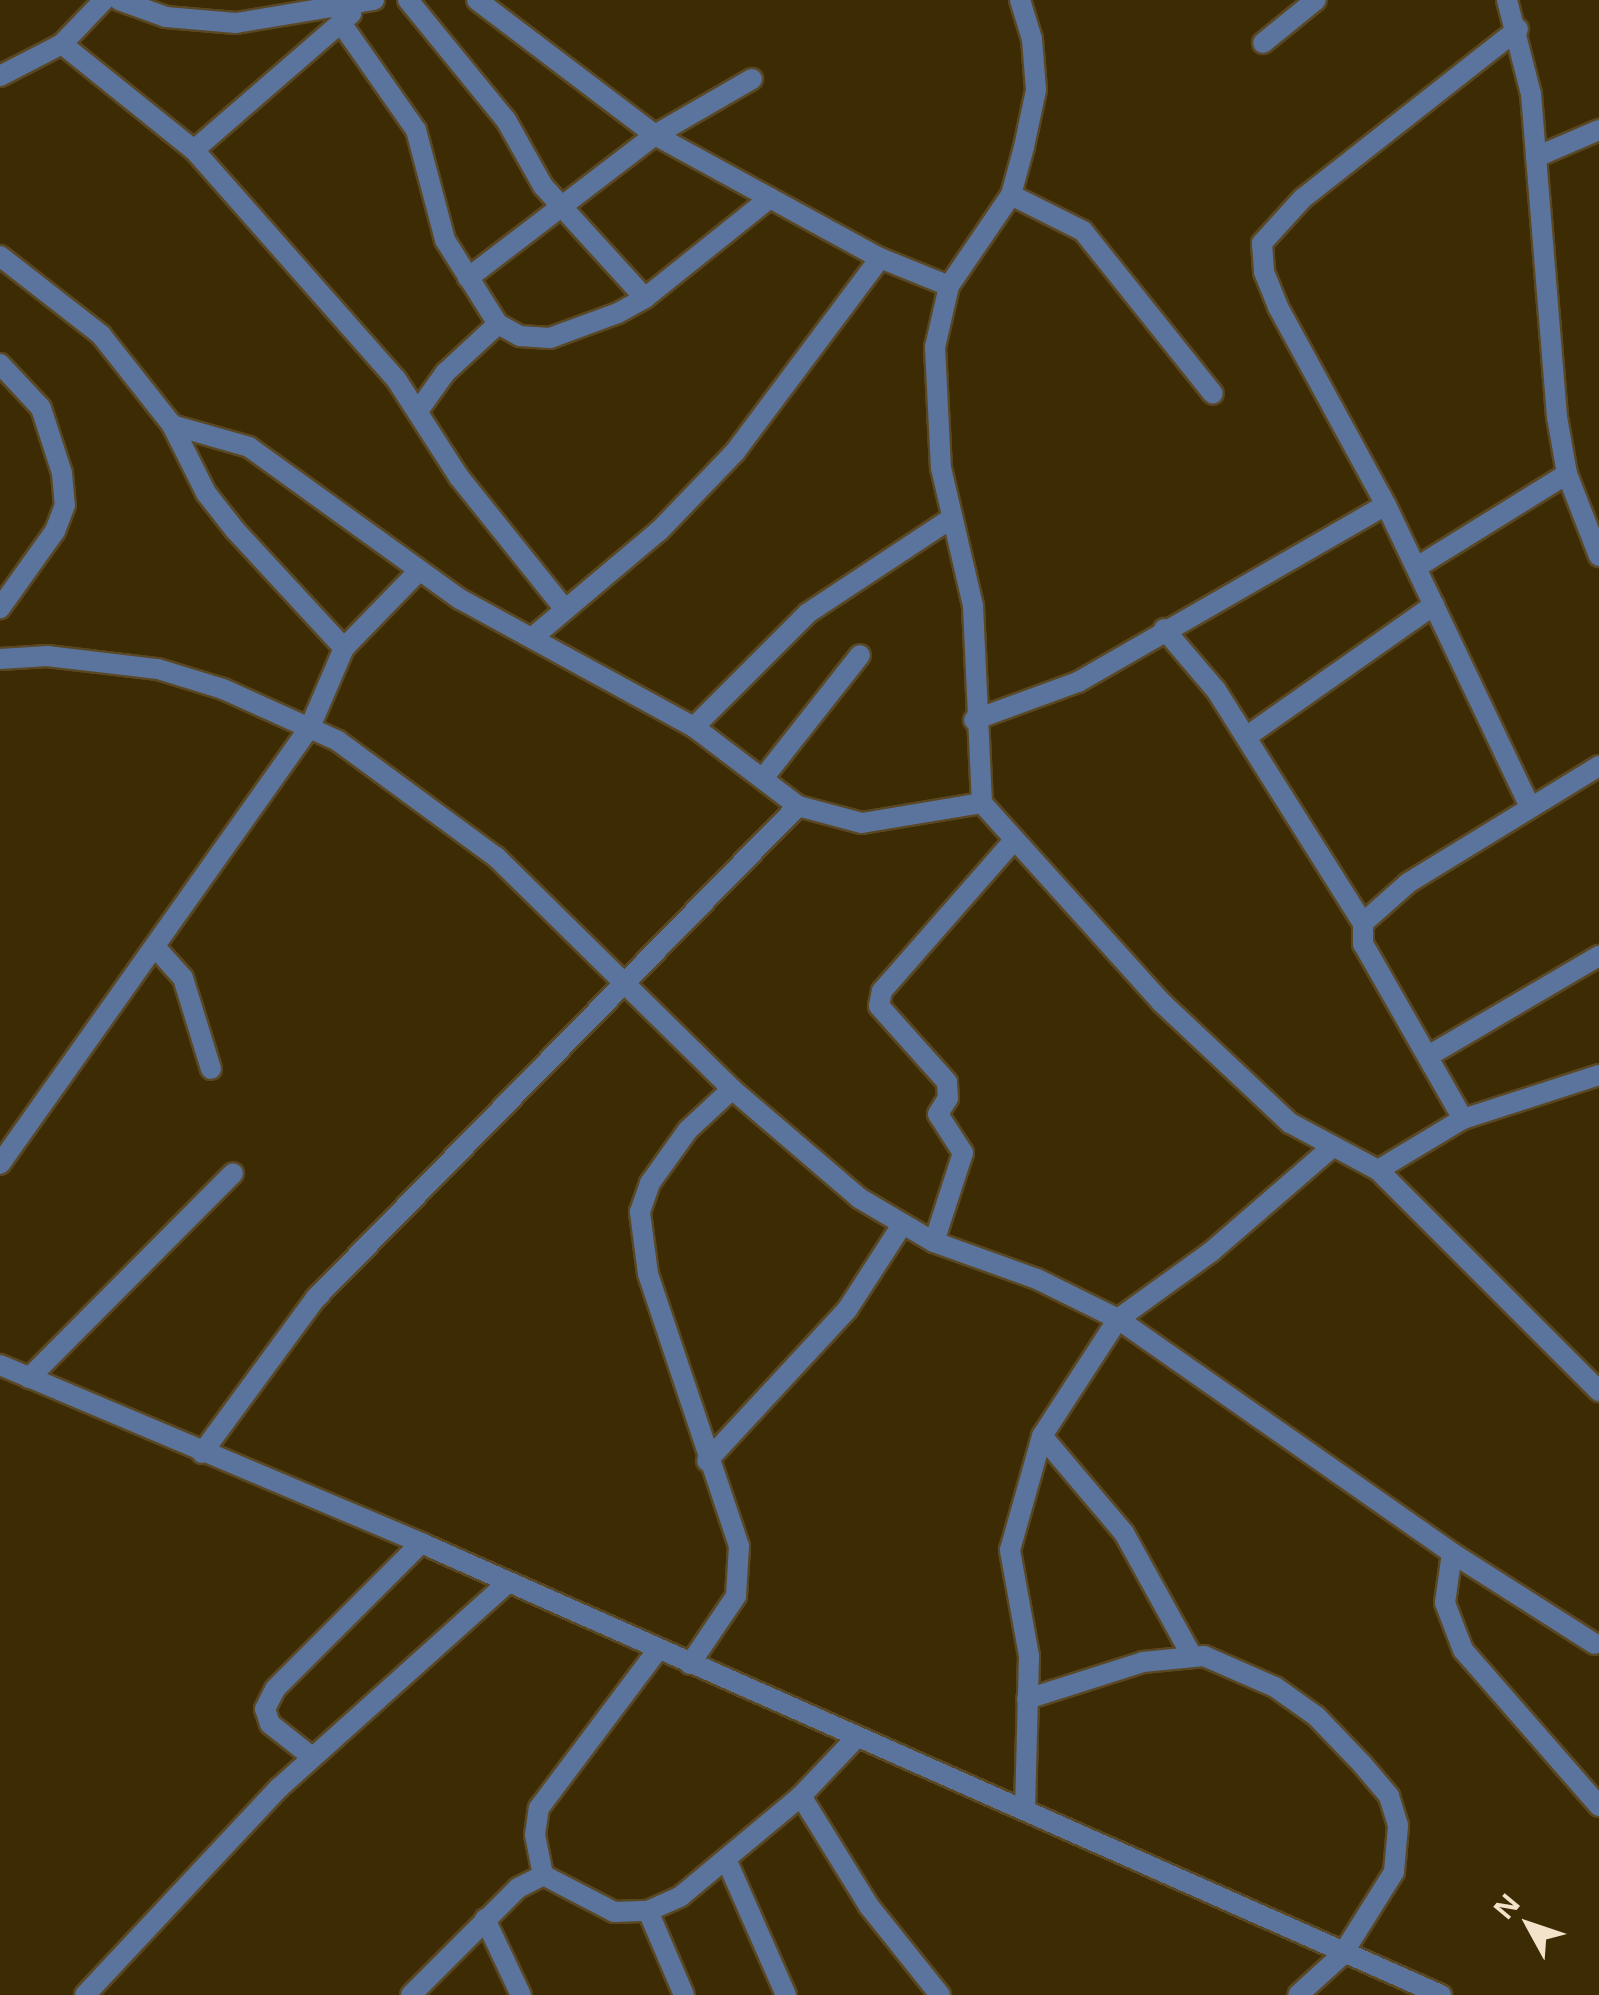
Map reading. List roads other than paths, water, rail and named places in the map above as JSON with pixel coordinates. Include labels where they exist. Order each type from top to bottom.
[{"type":"street","points":[[0,76],[62,44],[104,0]]},
{"type":"street","points":[[119,0],[166,17],[236,23],[369,1]]},
{"type":"street","points":[[408,0],[506,120],[558,204],[645,298]]},
{"type":"street","points":[[477,0],[655,135],[880,258],[948,286]]},
{"type":"street","points":[[1020,0],[1032,40],[1036,90],[1010,195],[948,286],[938,321],[934,381],[949,520],[972,606],[974,720],[982,803],[1161,1002],[1290,1124],[1378,1170],[1599,1391]]},
{"type":"street","points":[[1263,43],[1316,0]]},
{"type":"street","points":[[1507,0],[1518,29],[1536,156],[1566,474],[1599,556]]},
{"type":"street","points":[[194,150],[369,1]]},
{"type":"street","points":[[341,23],[416,130],[438,219],[468,278],[498,324],[520,336],[550,338],[645,298],[770,198]]},
{"type":"street","points":[[1518,29],[1288,211],[1262,243],[1264,272],[1278,307],[1386,504],[1529,806]]},
{"type":"street","points":[[62,44],[194,150],[418,411],[459,477],[564,608]]},
{"type":"street","points":[[468,278],[558,204],[655,135],[752,78]]},
{"type":"street","points":[[1536,156],[1599,130]]},
{"type":"street","points":[[1010,195],[1083,231],[1213,394]]},
{"type":"street","points":[[0,256],[101,335],[172,425],[206,492],[235,530],[344,648]]},
{"type":"street","points":[[532,637],[659,531],[735,452],[880,258]]},
{"type":"street","points":[[418,411],[445,373],[498,324]]},
{"type":"street","points":[[0,364],[41,408],[62,472],[65,505],[55,530],[0,608]]},
{"type":"street","points":[[172,425],[249,447],[419,571],[694,727],[798,806],[862,823],[982,803]]},
{"type":"street","points":[[1417,567],[1566,474]]},
{"type":"street","points":[[974,720],[1078,682],[1386,504]]},
{"type":"street","points":[[694,727],[808,613],[949,520]]},
{"type":"street","points":[[0,1164],[310,727],[344,648],[419,571]]},
{"type":"street","points":[[1246,737],[1434,605]]},
{"type":"street","points":[[1164,629],[1246,737],[1362,923],[1363,944],[1430,1055],[1463,1119]]},
{"type":"street","points":[[764,777],[860,655]]},
{"type":"street","points":[[0,659],[47,656],[158,668],[310,727],[456,823],[732,1089],[902,1226],[934,1242],[1037,1279],[1118,1318],[1452,1553],[1594,1644]]},
{"type":"street","points":[[1362,923],[1392,894],[1599,766]]},
{"type":"street","points":[[202,1452],[316,1298],[798,806]]},
{"type":"street","points":[[934,1242],[962,1167],[963,1154],[938,1114],[948,1098],[946,1082],[878,1006],[882,992],[1014,840]]},
{"type":"street","points":[[156,948],[183,978],[211,1069]]},
{"type":"street","points":[[1430,1055],[1599,956]]},
{"type":"street","points":[[1378,1170],[1463,1119],[1599,1076]]},
{"type":"street","points":[[690,1664],[736,1596],[740,1575],[733,1521],[706,1461],[648,1274],[640,1212],[650,1183],[688,1130],[732,1089]]},
{"type":"street","points":[[1024,1810],[1028,1656],[1010,1550],[1042,1436],[1118,1318],[1224,1242],[1331,1148]]},
{"type":"street","points":[[28,1378],[233,1173]]},
{"type":"street","points":[[706,1461],[847,1310],[902,1226]]},
{"type":"street","points":[[0,1365],[421,1542],[506,1585],[1024,1810],[1342,1955],[1441,1995]]},
{"type":"street","points":[[1042,1436],[1101,1500],[1192,1656]]},
{"type":"street","points":[[312,1757],[270,1724],[265,1709],[275,1690],[421,1542]]},
{"type":"street","points":[[1452,1553],[1445,1603],[1463,1650],[1599,1806]]},
{"type":"street","points":[[85,1995],[312,1757],[506,1585]]},
{"type":"street","points":[[543,1876],[535,1835],[539,1808],[657,1651]]},
{"type":"street","points":[[1027,1699],[1143,1662],[1192,1656],[1231,1663],[1302,1706],[1389,1796],[1398,1826],[1394,1872],[1342,1955],[1298,1995]]},
{"type":"street","points":[[543,1876],[614,1912],[648,1911],[681,1896],[726,1859],[801,1796],[855,1739]]},
{"type":"street","points":[[801,1796],[869,1906],[940,1995]]},
{"type":"street","points":[[726,1859],[786,1995]]},
{"type":"street","points":[[411,1995],[518,1888],[543,1876]]},
{"type":"street","points":[[648,1911],[684,1995]]},
{"type":"street","points":[[485,1919],[521,1995]]}]
